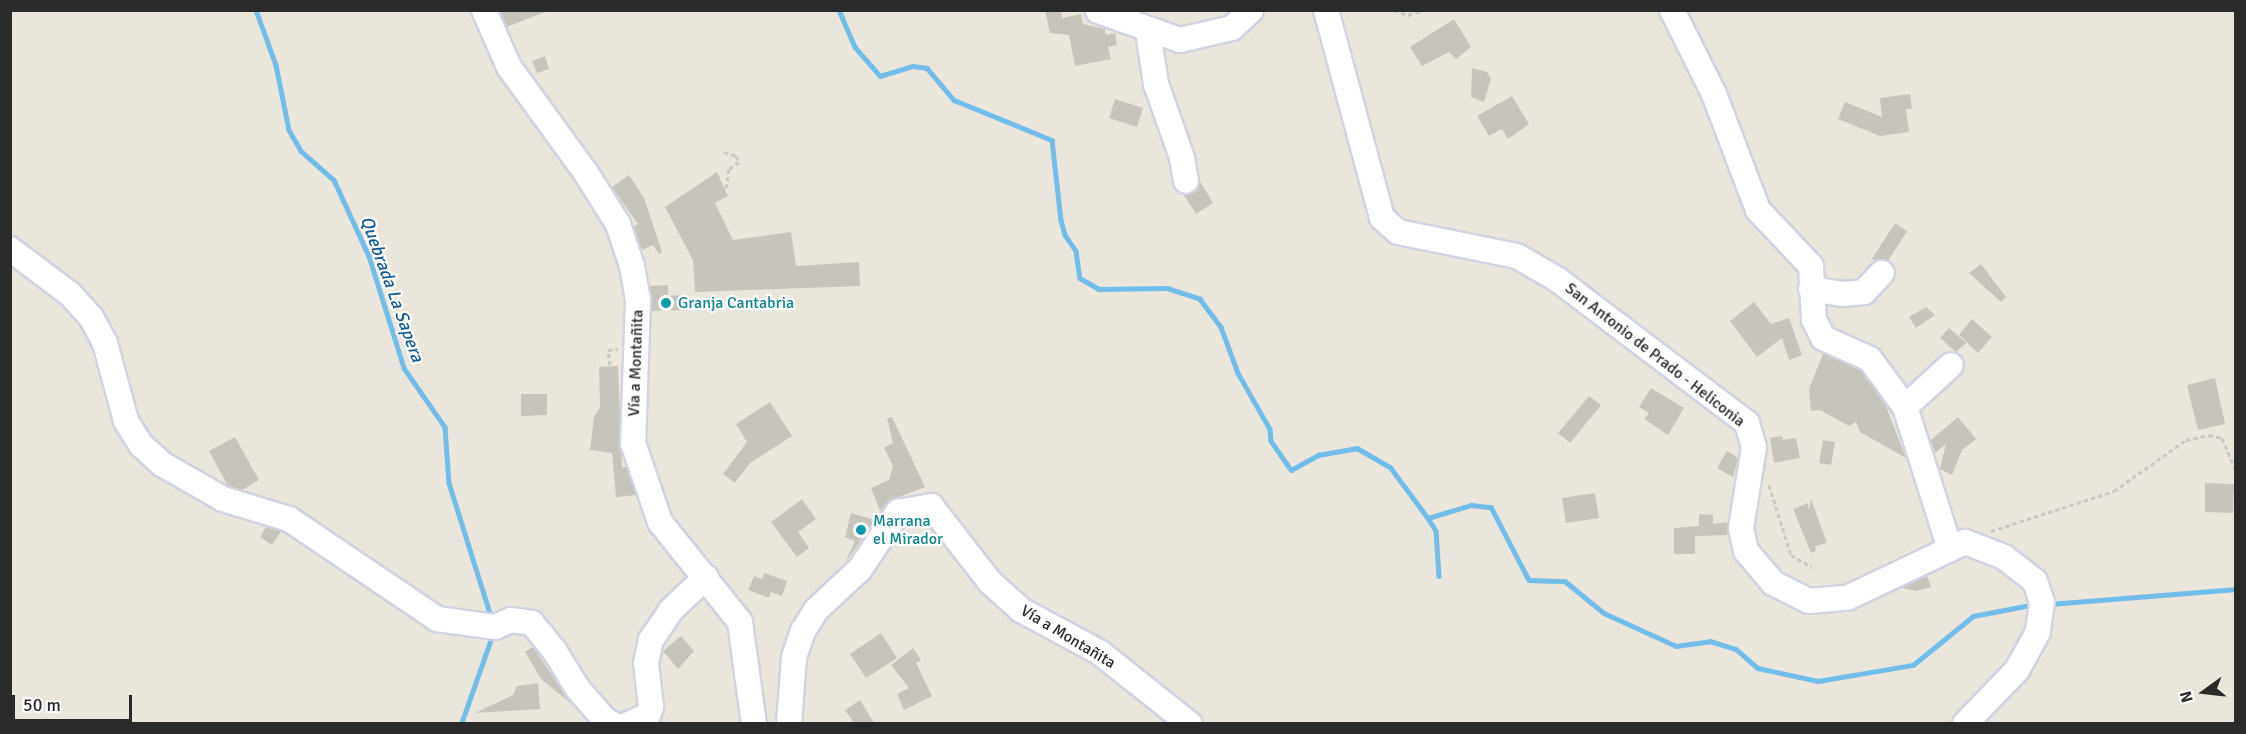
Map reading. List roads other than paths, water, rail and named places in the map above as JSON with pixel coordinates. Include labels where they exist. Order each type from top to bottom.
[{"type":"street","name":"Vía a Montañita","points":[[484,10],[509,67],[586,173],[618,224],[632,266],[638,301],[633,443],[660,522],[678,548],[706,576],[740,622],[754,723]]},
{"type":"street","points":[[1098,11],[1148,32],[1180,40],[1233,28],[1251,10]]},
{"type":"street","name":"San Antonio de Prado - Heliconia","points":[[1326,10],[1382,218],[1398,232],[1517,256],[1558,280],[1747,423],[1754,447],[1742,528],[1746,551],[1773,583],[1809,601],[1847,598],[1957,546]]},
{"type":"street","points":[[1672,10],[1714,94],[1758,210],[1811,266],[1815,320],[1823,338],[1870,359],[1905,407],[1957,546],[2004,557],[2035,581],[2042,602],[2038,632],[2017,670],[1965,723]]},
{"type":"street","points":[[1148,32],[1156,84],[1182,158],[1186,181]]},
{"type":"street","points":[[10,249],[70,294],[92,317],[105,343],[126,421],[141,445],[162,464],[223,499],[289,519],[437,619],[495,627],[511,620],[532,623],[554,650],[578,689],[605,720],[614,723]]},
{"type":"street","points":[[1811,289],[1842,294],[1864,292],[1882,273]]},
{"type":"street","points":[[1905,407],[1951,365]]},
{"type":"street","name":"Vía a Montañita","points":[[789,723],[794,657],[803,631],[817,609],[860,569],[898,512],[931,506],[990,582],[1021,610],[1099,652],[1190,723]]},
{"type":"street","points":[[629,723],[648,715],[651,707],[646,663],[651,640],[671,610],[706,576]]},
{"type":"waterway","name":"Quebrada La Sapera","points":[[256,10],[276,65],[289,130],[301,151],[334,180],[369,256],[404,368],[445,427],[449,483],[492,619]]},
{"type":"waterway","points":[[839,10],[855,47],[880,76],[913,66],[927,68],[954,100],[1052,140],[1061,220],[1065,235],[1076,251],[1080,278],[1099,289],[1167,288],[1200,299],[1221,327],[1238,373],[1270,429],[1271,441],[1291,470],[1318,455],[1357,448],[1391,468],[1428,518],[1471,505],[1491,507],[1529,580],[1565,581],[1604,613],[1676,646],[1710,641],[1736,649],[1758,668],[1818,681],[1913,665],[1973,616],[2030,605]]},
{"type":"waterway","points":[[1428,518],[1436,531],[1439,576]]},
{"type":"waterway","points":[[2050,604],[2236,589]]},
{"type":"waterway","name":"Quebrada La Sapera","points":[[461,724],[493,633]]},
{"type":"place","name":"Granja Cantabria","points":[[666,303]]},
{"type":"place","name":"Marrana el Mirador","points":[[861,530]]}]
